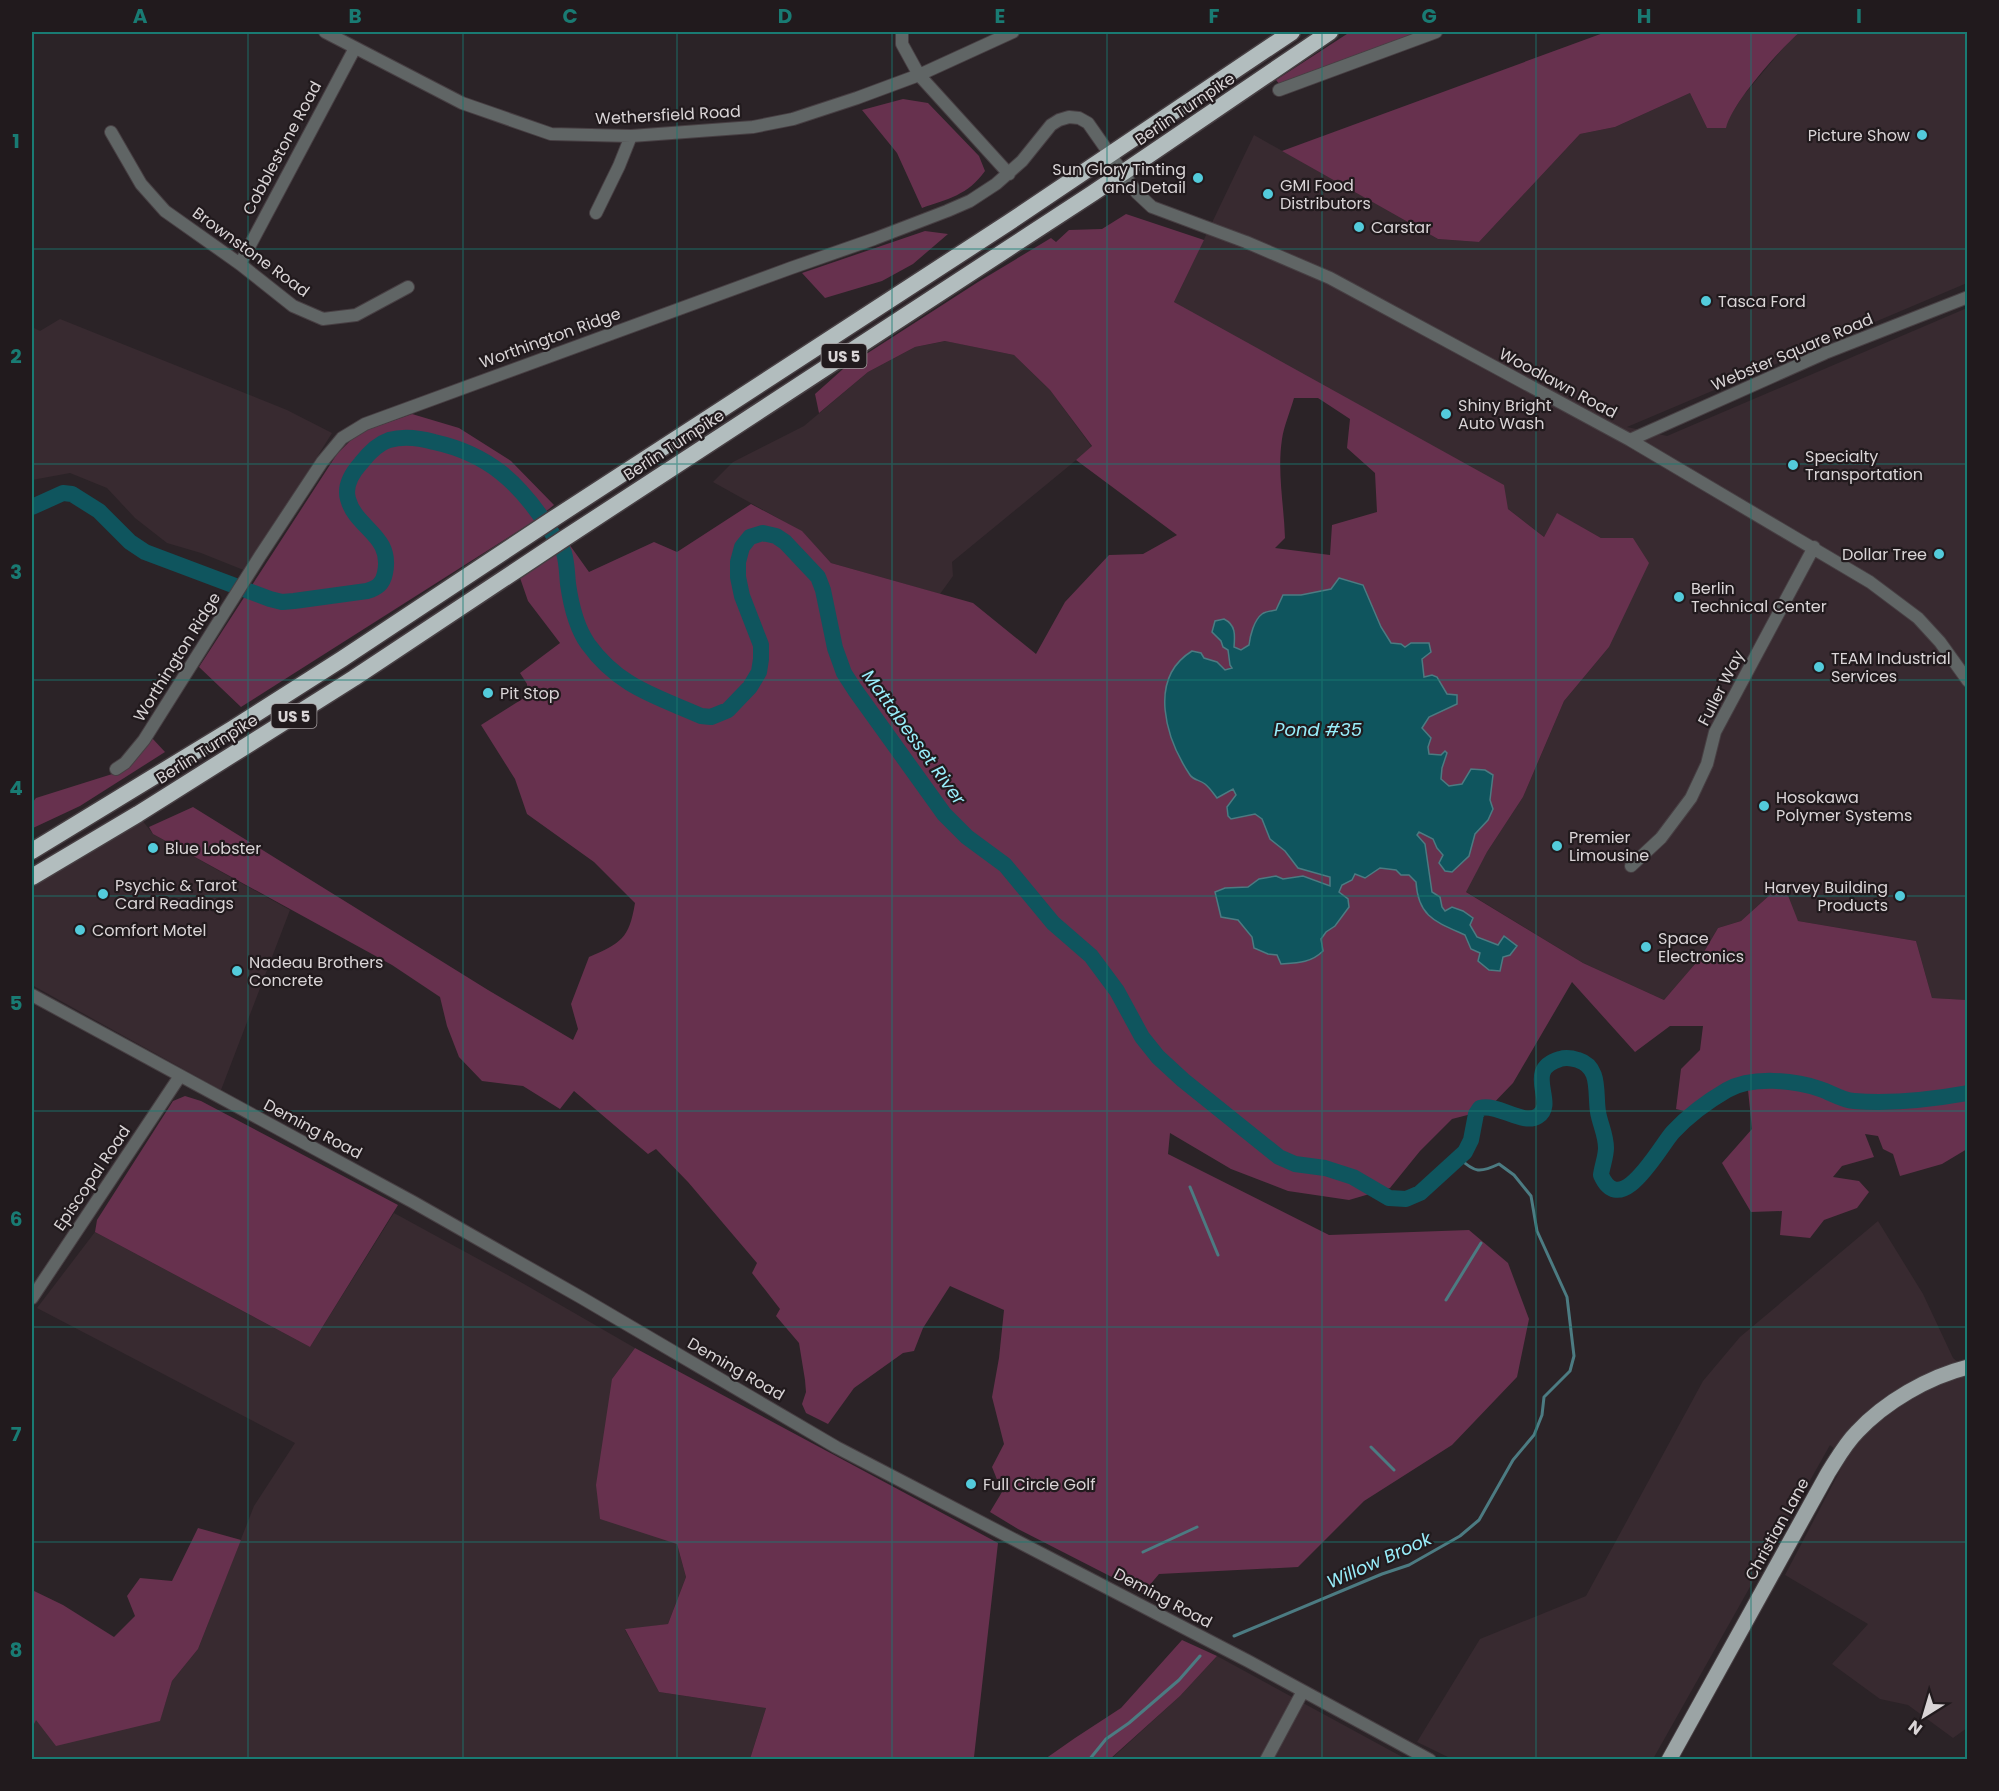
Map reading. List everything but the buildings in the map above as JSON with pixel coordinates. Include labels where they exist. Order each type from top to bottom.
[{"type":"highway","name":"Berlin Turnpike","points":[[32,851],[342,659],[1110,155],[1292,32]]},
{"type":"highway","name":"Berlin Turnpike","points":[[32,877],[138,814],[354,678],[1123,173],[1330,32]]},
{"type":"main road","name":"Christian Lane","points":[[1669,1760],[1828,1473],[1846,1445],[1869,1420],[1903,1396],[1941,1376],[1968,1367]]},
{"type":"street","name":"Wethersfield Road","points":[[325,32],[462,103],[551,134],[631,136],[753,127],[803,115],[919,75],[1013,32]]},
{"type":"street","points":[[902,32],[902,44],[919,75],[1009,174]]},
{"type":"street","points":[[1279,90],[1436,32]]},
{"type":"street","name":"Cobblestone Road","points":[[240,264],[354,48]]},
{"type":"street","name":"Worthington Ridge","points":[[116,769],[144,740],[322,462],[334,446],[352,430],[892,232],[970,201],[1009,174],[1033,149],[1051,125],[1059,120],[1069,117],[1079,118],[1088,123],[1110,155]]},
{"type":"street","name":"Brownstone Road","points":[[111,132],[141,184],[165,211],[240,264],[293,306],[323,319],[356,315],[408,287]]},
{"type":"street","points":[[596,213],[631,136]]},
{"type":"street","name":"Woodlawn Road","points":[[1110,155],[1137,193],[1152,207],[1246,242],[1330,278],[1630,440],[1870,582],[1918,618],[1940,642],[1968,681]]},
{"type":"street","name":"Webster Square Road","points":[[1630,440],[1825,353],[1968,297]]},
{"type":"street","name":"Fuller Way","points":[[1631,866],[1661,838],[1691,798],[1707,764],[1715,732],[1814,548]]},
{"type":"street","name":"Deming Road","points":[[32,995],[413,1202],[836,1447],[1303,1691],[1430,1760]]},
{"type":"street","name":"Episcopal Road","points":[[32,1299],[180,1076]]},
{"type":"street","points":[[1266,1760],[1303,1691]]},
{"type":"shaded area","points":[[1350,32],[1421,32],[1281,86],[1276,80]]},
{"type":"shaded area","points":[[1606,32],[1800,32],[1769,63],[1747,91],[1730,117],[1726,128],[1707,128],[1690,93],[1615,127],[1580,134],[1479,242],[1438,239],[1282,151]]},
{"type":"shaded area","points":[[1800,32],[1967,32],[1967,283],[1627,427],[1667,436],[1967,308],[1967,1000],[1932,998],[1916,941],[1798,921],[1772,893],[1741,921],[1718,928],[1701,957],[1664,1000],[1583,963],[1465,891],[1523,797],[1564,701],[1609,647],[1633,538],[1601,538],[1558,514],[1544,537],[1508,509],[1174,302],[1254,135],[1438,239],[1479,242],[1580,134],[1615,127],[1690,93],[1707,128],[1728,119],[1743,96],[1789,41]]},
{"type":"shaded area","points":[[903,99],[928,103],[979,156],[985,171],[972,186],[949,199],[922,208],[897,153],[862,110]]},
{"type":"shaded area","points":[[1126,214],[1204,240],[1174,302],[1504,485],[1508,509],[1544,537],[1557,513],[1601,538],[1633,538],[1649,563],[1609,647],[1564,701],[1523,797],[1487,852],[1466,892],[1583,963],[1664,1000],[1701,957],[1718,928],[1741,921],[1772,893],[1787,893],[1798,921],[1916,941],[1932,998],[1967,1000],[1967,1149],[1942,1164],[1900,1176],[1893,1154],[1883,1149],[1878,1136],[1865,1134],[1874,1157],[1842,1166],[1833,1177],[1859,1181],[1869,1192],[1857,1208],[1824,1220],[1810,1238],[1780,1235],[1782,1211],[1751,1212],[1722,1163],[1752,1129],[1747,1080],[1692,1113],[1676,1109],[1681,1069],[1700,1050],[1703,1026],[1670,1026],[1635,1052],[1572,982],[1513,1083],[1487,1110],[1452,1119],[1420,1151],[1390,1188],[1349,1200],[1288,1191],[1231,1169],[1170,1133],[1168,1154],[1329,1235],[1469,1230],[1508,1263],[1529,1319],[1517,1377],[1452,1445],[1364,1501],[1298,1567],[1159,1574],[1143,1593],[1018,1529],[990,1512],[1002,1492],[992,1467],[1004,1444],[992,1397],[1004,1310],[950,1286],[923,1328],[914,1351],[903,1353],[854,1388],[828,1424],[806,1413],[802,1404],[806,1392],[799,1343],[776,1316],[780,1309],[752,1273],[757,1263],[688,1182],[656,1149],[648,1154],[574,1091],[560,1109],[523,1086],[482,1081],[459,1057],[447,1026],[440,997],[392,965],[153,834],[149,827],[193,807],[488,990],[573,1040],[578,1029],[571,1004],[589,957],[609,948],[622,938],[630,925],[635,903],[594,862],[527,814],[515,779],[481,725],[527,696],[527,684],[520,673],[560,643],[528,601],[519,575],[569,544],[589,572],[654,542],[677,552],[751,504],[802,531],[831,563],[973,603],[1036,654],[1065,602],[1109,555],[1143,554],[1177,535],[1076,460],[1092,446],[1050,390],[1014,355],[945,341],[915,347],[868,372],[819,413],[815,394],[843,369],[1051,238],[1056,242],[1069,230],[1102,229]],"holes":[[[1294,398],[1318,398],[1350,419],[1347,448],[1375,473],[1377,512],[1332,525],[1330,555],[1275,548],[1285,538],[1280,464],[1284,429]]]},
{"type":"shaded area","points":[[925,231],[948,234],[913,264],[882,281],[825,298],[802,273]]},
{"type":"shaded area","points":[[60,319],[287,410],[332,433],[246,571],[201,553],[167,543],[135,518],[107,488],[70,473],[32,480],[32,327],[40,331]]},
{"type":"shaded area","points":[[946,341],[1014,355],[1050,390],[1092,447],[952,562],[953,576],[940,594],[831,563],[801,531],[713,482],[733,462],[804,426],[868,372],[915,347]]},
{"type":"shaded area","points":[[412,414],[459,428],[511,461],[554,505],[534,521],[241,707],[199,667],[337,454],[358,433]]},
{"type":"shaded area","points":[[152,738],[165,752],[80,806],[32,827],[32,803],[36,798],[125,770]]},
{"type":"shaded area","points":[[142,820],[153,834],[290,910],[221,1090],[32,985],[32,887]]},
{"type":"shaded area","points":[[185,1096],[201,1101],[398,1205],[310,1347],[95,1232],[97,1220],[173,1101]]},
{"type":"shaded area","points":[[394,1213],[635,1348],[612,1379],[677,1544],[686,1577],[668,1624],[625,1630],[659,1692],[766,1708],[750,1759],[32,1760],[32,1728],[35,1719],[160,1720],[172,1681],[198,1649],[254,1506],[295,1443],[37,1308],[95,1232],[310,1347]]},
{"type":"shaded area","points":[[1878,1221],[1923,1294],[1953,1358],[1967,1370],[1967,1728],[1953,1738],[1908,1705],[1880,1699],[1832,1664],[1868,1624],[1785,1575],[1846,1459],[1830,1445],[1653,1759],[1452,1759],[1417,1742],[1480,1639],[1586,1596],[1703,1381],[1740,1337]]},
{"type":"shaded area","points":[[635,1348],[998,1543],[974,1757],[1002,1759],[750,1759],[766,1708],[659,1692],[625,1629],[668,1624],[686,1577],[677,1544],[600,1519],[596,1485],[612,1379]]},
{"type":"shaded area","points":[[198,1528],[241,1540],[198,1649],[172,1681],[160,1721],[56,1746],[36,1720],[32,1728],[32,1590],[63,1605],[114,1637],[135,1616],[127,1596],[140,1578],[172,1581]]},
{"type":"shaded area","points":[[1182,1640],[1217,1656],[1180,1696],[1110,1759],[1045,1759],[1121,1708]]},
{"type":"shaded area","points":[[1217,1656],[1406,1759],[1110,1760],[1180,1696]]},
{"type":"water","name":"Pond #35","points":[[1339,578],[1363,585],[1381,627],[1391,643],[1405,647],[1411,643],[1429,643],[1431,652],[1422,659],[1424,677],[1432,675],[1437,677],[1447,694],[1457,695],[1457,704],[1429,717],[1422,728],[1431,738],[1428,747],[1429,754],[1441,755],[1445,751],[1447,753],[1441,779],[1449,786],[1462,784],[1471,769],[1485,770],[1493,775],[1490,800],[1493,809],[1488,820],[1475,834],[1469,856],[1452,872],[1445,871],[1439,863],[1443,855],[1433,839],[1419,832],[1417,835],[1425,844],[1432,892],[1440,897],[1445,911],[1452,907],[1473,918],[1470,925],[1477,937],[1498,945],[1504,936],[1517,946],[1510,955],[1503,957],[1500,971],[1489,970],[1478,961],[1480,953],[1471,949],[1465,935],[1430,917],[1420,903],[1416,882],[1409,875],[1401,875],[1396,870],[1380,868],[1365,878],[1355,874],[1352,880],[1342,885],[1339,892],[1348,899],[1349,907],[1335,926],[1321,939],[1323,951],[1304,962],[1281,964],[1277,955],[1254,948],[1252,937],[1238,920],[1221,917],[1215,892],[1225,888],[1248,887],[1259,879],[1276,876],[1283,879],[1303,876],[1330,886],[1330,877],[1298,868],[1285,851],[1270,839],[1262,819],[1255,814],[1231,819],[1228,816],[1227,807],[1236,795],[1233,789],[1217,798],[1205,784],[1191,777],[1181,760],[1168,727],[1165,693],[1169,677],[1178,663],[1192,651],[1217,662],[1225,670],[1232,668],[1228,650],[1212,632],[1215,621],[1224,619],[1231,624],[1234,647],[1241,650],[1249,645],[1253,628],[1259,617],[1265,612],[1276,610],[1283,595],[1301,595],[1331,589]]},
{"type":"waterway","name":"Mattabesset River","points":[[32,507],[63,493],[72,494],[99,511],[130,542],[145,552],[270,599],[282,602],[367,591],[377,587],[383,580],[386,560],[379,541],[352,509],[347,494],[352,475],[373,450],[389,440],[417,439],[454,447],[471,454],[501,473],[515,485],[539,513],[564,553],[577,623],[588,644],[600,659],[612,671],[639,689],[701,716],[711,717],[728,710],[750,687],[759,672],[761,645],[742,596],[738,562],[742,547],[750,537],[763,533],[776,536],[785,542],[818,577],[823,590],[835,648],[844,673],[944,814],[967,837],[1005,865],[1053,923],[1091,956],[1117,991],[1142,1037],[1158,1057],[1183,1080],[1279,1157],[1295,1164],[1325,1168],[1353,1177],[1389,1198],[1406,1199],[1420,1193],[1465,1152],[1471,1140],[1476,1114],[1480,1108],[1487,1107],[1525,1118],[1538,1116],[1545,1103],[1543,1071],[1549,1064],[1562,1058],[1585,1063],[1594,1075],[1598,1112],[1606,1143],[1601,1175],[1609,1187],[1619,1190],[1640,1176],[1673,1132],[1685,1120],[1713,1099],[1737,1086],[1761,1081],[1786,1082],[1810,1086],[1849,1100],[1868,1102],[1911,1101],[1968,1093]]},
{"type":"waterway","name":"Willow Brook","points":[[1234,1636],[1382,1574],[1409,1565],[1460,1536],[1479,1520],[1513,1460],[1534,1435],[1542,1415],[1544,1397],[1570,1371],[1574,1356],[1567,1297],[1537,1231],[1531,1196],[1514,1175],[1499,1164],[1478,1170],[1469,1167],[1459,1158]]},
{"type":"waterway","points":[[1190,1187],[1218,1255]]},
{"type":"waterway","points":[[1446,1300],[1481,1243]]},
{"type":"waterway","points":[[1371,1447],[1394,1470]]},
{"type":"waterway","points":[[1143,1552],[1197,1527]]},
{"type":"waterway","name":"Willow Brook","points":[[1089,1760],[1106,1739],[1129,1723],[1179,1680],[1200,1656]]},
{"type":"place","name":"Picture Show","points":[[1922,135]]},
{"type":"place","name":"Sun Glory Tinting and Detail","points":[[1198,178]]},
{"type":"place","name":"GMI Food Distributors","points":[[1268,194]]},
{"type":"place","name":"Carstar","points":[[1359,227]]},
{"type":"place","name":"Tasca Ford","points":[[1706,301]]},
{"type":"place","name":"Shiny Bright Auto Wash","points":[[1446,414]]},
{"type":"place","name":"Specialty Transportation","points":[[1793,465]]},
{"type":"place","name":"Dollar Tree","points":[[1939,554]]},
{"type":"place","name":"Berlin Technical Center","points":[[1679,597]]},
{"type":"place","name":"TEAM Industrial Services","points":[[1819,667]]},
{"type":"place","name":"Pit Stop","points":[[488,693]]},
{"type":"place","name":"Hosokawa Polymer Systems","points":[[1764,806]]},
{"type":"place","name":"Premier Limousine","points":[[1557,846]]},
{"type":"place","name":"Blue Lobster","points":[[153,848]]},
{"type":"place","name":"Psychic & Tarot Card Readings","points":[[103,894]]},
{"type":"place","name":"Harvey Building Products","points":[[1900,896]]},
{"type":"place","name":"Comfort Motel","points":[[80,930]]},
{"type":"place","name":"Space Electronics","points":[[1646,947]]},
{"type":"place","name":"Nadeau Brothers Concrete","points":[[237,971]]},
{"type":"place","name":"Full Circle Golf","points":[[971,1484]]}]
